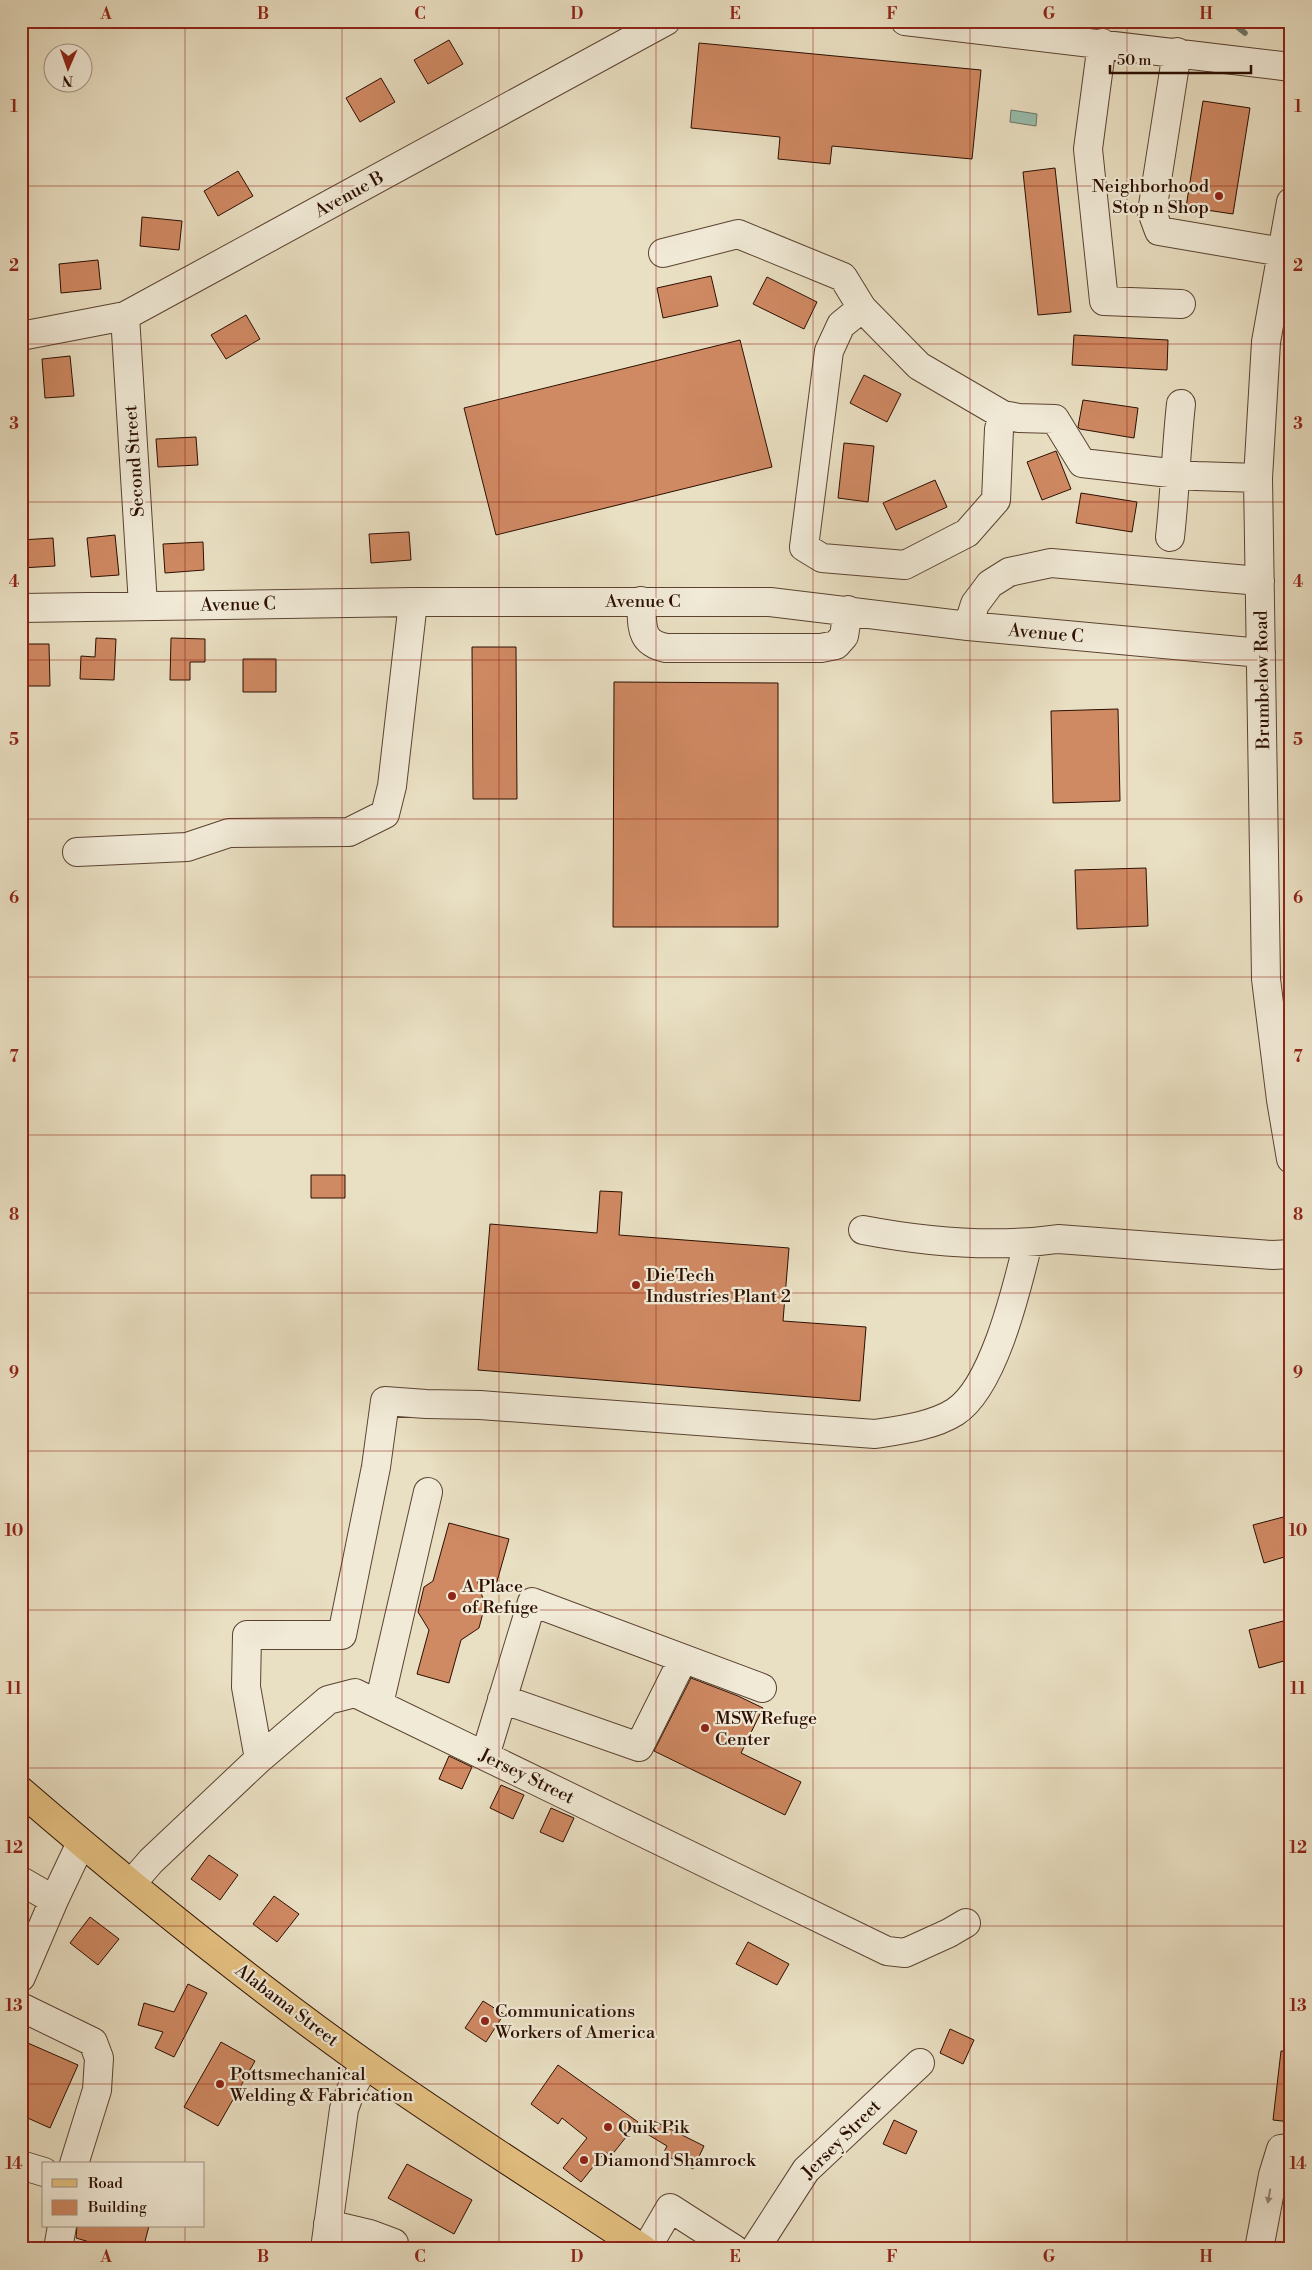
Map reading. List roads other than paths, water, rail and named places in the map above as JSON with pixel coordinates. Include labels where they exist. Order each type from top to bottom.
[{"type":"main road","name":"Alabama Street","points":[[21,1791],[81,1843],[253,1981],[365,2064],[642,2249]]},
{"type":"street","name":"Avenue B","points":[[21,336],[124,316],[666,21]]},
{"type":"street","points":[[905,21],[1291,66]]},
{"type":"street","points":[[1102,43],[1088,149],[1104,301],[1181,304]]},
{"type":"street","points":[[1177,52],[1152,212],[1159,231],[1282,252]]},
{"type":"street","name":"Brumbelow Road","points":[[1291,202],[1266,342],[1258,478],[1266,979],[1281,1100],[1291,1159]]},
{"type":"street","points":[[663,253],[738,234],[843,277],[862,308],[919,366],[1003,415],[1019,418],[1055,419],[1082,463],[1174,473],[1258,478]]},
{"type":"street","points":[[862,308],[841,326],[828,351],[804,547],[822,558],[905,565],[967,533],[996,500],[999,429],[1003,415]]},
{"type":"street","name":"Second Street","points":[[124,316],[142,605]]},
{"type":"street","points":[[1170,537],[1181,404]]},
{"type":"street","points":[[968,626],[975,604],[990,584],[1009,572],[1051,562],[1260,581]]},
{"type":"street","points":[[641,601],[644,636],[652,645],[666,648],[821,648],[836,646],[844,636],[848,610]]},
{"type":"street","points":[[76,852],[187,847],[229,833],[349,832],[385,814],[392,786],[413,602]]},
{"type":"street","name":"Avenue C","points":[[21,608],[413,602],[770,602],[968,626],[1261,653]]},
{"type":"street","points":[[863,1230],[909,1239],[1028,1243],[1058,1239],[1273,1255],[1291,1254]]},
{"type":"street","points":[[259,1759],[246,1687],[247,1634],[342,1635],[376,1467],[385,1400],[426,1404],[480,1405],[875,1434],[914,1428],[956,1411],[983,1383],[1013,1306],[1028,1243]]},
{"type":"street","points":[[379,1704],[428,1492]]},
{"type":"street","points":[[484,1756],[532,1602],[762,1688]]},
{"type":"street","points":[[502,1699],[639,1746],[683,1658]]},
{"type":"street","name":"Jersey Street","points":[[132,1883],[151,1861],[259,1759],[328,1700],[355,1693],[887,1951],[905,1953],[966,1923]]},
{"type":"street","points":[[21,1977],[81,1843]]},
{"type":"street","points":[[21,1881],[54,1900]]},
{"type":"street","points":[[21,2007],[93,2042],[99,2058],[97,2090],[75,2162]]},
{"type":"street","name":"Jersey Street","points":[[755,2249],[806,2170],[920,2063]]},
{"type":"street","points":[[365,2064],[351,2090],[344,2109],[326,2236],[370,2234],[394,2243],[393,2249]]},
{"type":"street","points":[[1259,2249],[1272,2175],[1286,2148]]},
{"type":"street","points":[[21,2165],[42,2171]]},
{"type":"street","points":[[646,2249],[670,2208],[734,2249]]},
{"type":"street","points":[[58,2249],[62,2228]]},
{"type":"waterway","points":[[1230,21],[1245,33]]},
{"type":"place","name":"Neighborhood Stop n Shop","points":[[1219,196]]},
{"type":"place","name":"DieTech Industries Plant 2","points":[[636,1285]]},
{"type":"place","name":"A Place of Refuge","points":[[452,1596]]},
{"type":"place","name":"MSW Refuge Center","points":[[705,1728]]},
{"type":"place","name":"Communications Workers of America","points":[[485,2021]]},
{"type":"place","name":"Pottsmechanical Welding & Fabrication","points":[[220,2084]]},
{"type":"place","name":"Quik Pik","points":[[608,2127]]},
{"type":"place","name":"Diamond Shamrock","points":[[584,2160]]}]
